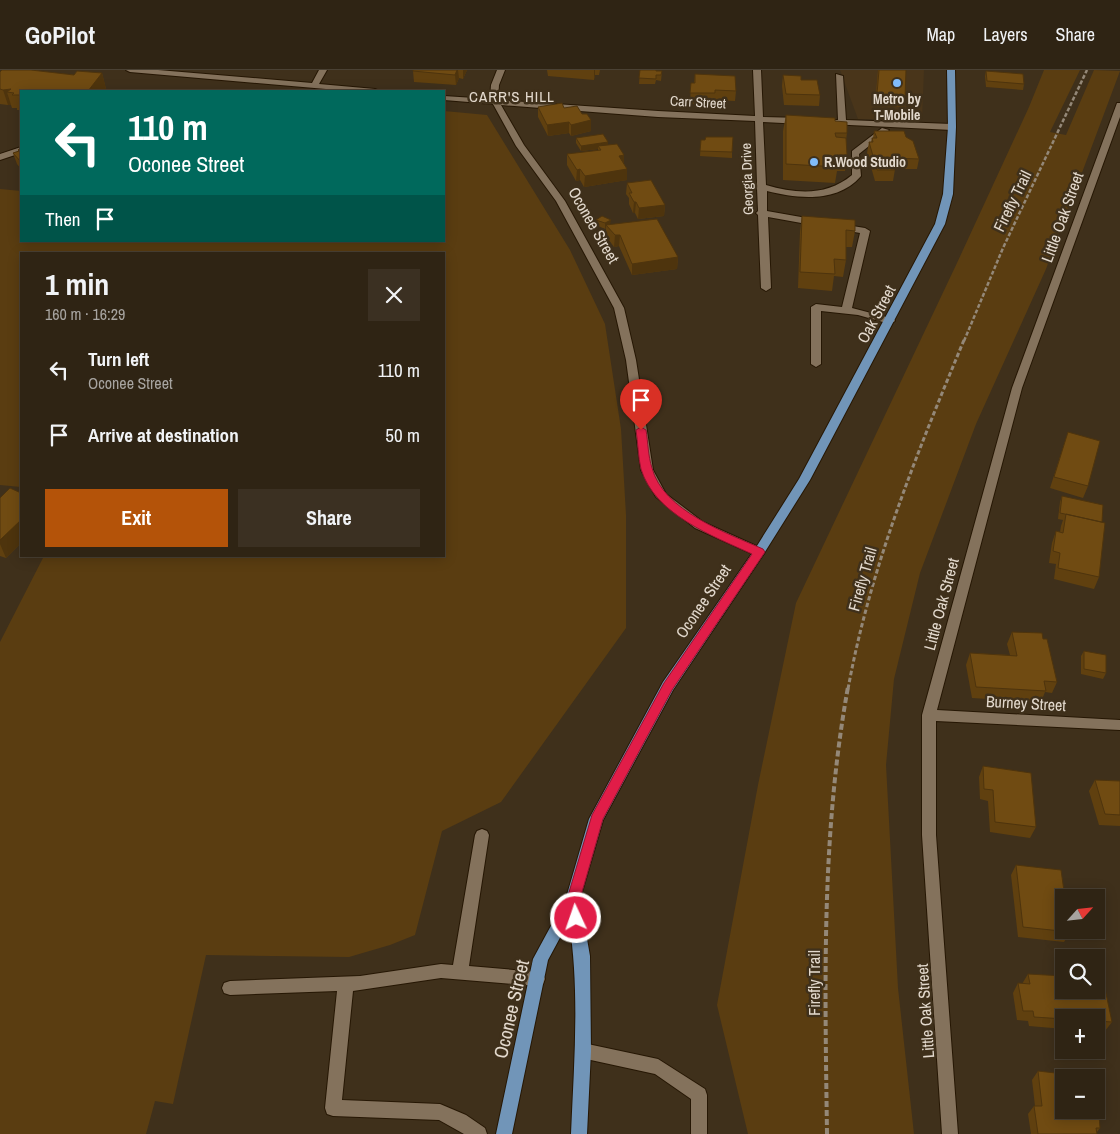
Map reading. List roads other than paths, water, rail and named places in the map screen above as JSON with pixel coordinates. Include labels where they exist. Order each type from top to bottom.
[{"type":"main road","name":"Oak Street","points":[[759,552],[804,480],[940,224],[948,194],[952,127],[951,70]]},
{"type":"main road","name":"Oconee Street","points":[[504,1134],[541,959],[574,899],[596,818],[668,686],[759,552]]},
{"type":"main road","name":"Oconee Street","points":[[574,899],[582,956],[583,1050],[579,1134]]},
{"type":"street","points":[[130,70],[364,90]]},
{"type":"street","points":[[314,86],[323,70]]},
{"type":"street","name":"Oconee Street","points":[[501,70],[493,97],[520,146],[560,201],[619,308],[631,360],[647,470],[662,497],[699,525],[759,552]]},
{"type":"street","name":"Georgia Drive","points":[[757,70],[761,213],[766,288]]},
{"type":"street","points":[[838,76],[842,123]]},
{"type":"street","points":[[273,90],[278,83]]},
{"type":"street","name":"Carr Street","points":[[445,98],[658,114],[952,127]]},
{"type":"street","name":"Little Oak Street","points":[[950,1134],[930,835],[929,715],[1017,388],[1120,105]]},
{"type":"street","points":[[760,186],[791,195],[808,196],[848,185],[857,176],[856,153],[891,125]]},
{"type":"street","points":[[0,157],[20,150]]},
{"type":"street","points":[[761,213],[865,232],[846,310]]},
{"type":"street","points":[[816,364],[816,307],[859,312],[890,321]]},
{"type":"street","name":"Burney Street","points":[[929,715],[1120,726]]},
{"type":"street","points":[[460,972],[482,835]]},
{"type":"street","points":[[230,988],[346,983],[441,970],[537,979]]},
{"type":"street","points":[[346,983],[333,1108],[440,1112],[460,1121],[480,1134]]},
{"type":"street","points":[[583,1050],[658,1067],[700,1095],[699,1134]]},
{"type":"place","name":"Metro by T-Mobile","points":[[897,83]]},
{"type":"place","name":"R.Wood Studio","points":[[814,162]]},
{"type":"district","name":"CARR'S HILL","points":[[512,96]]}]
